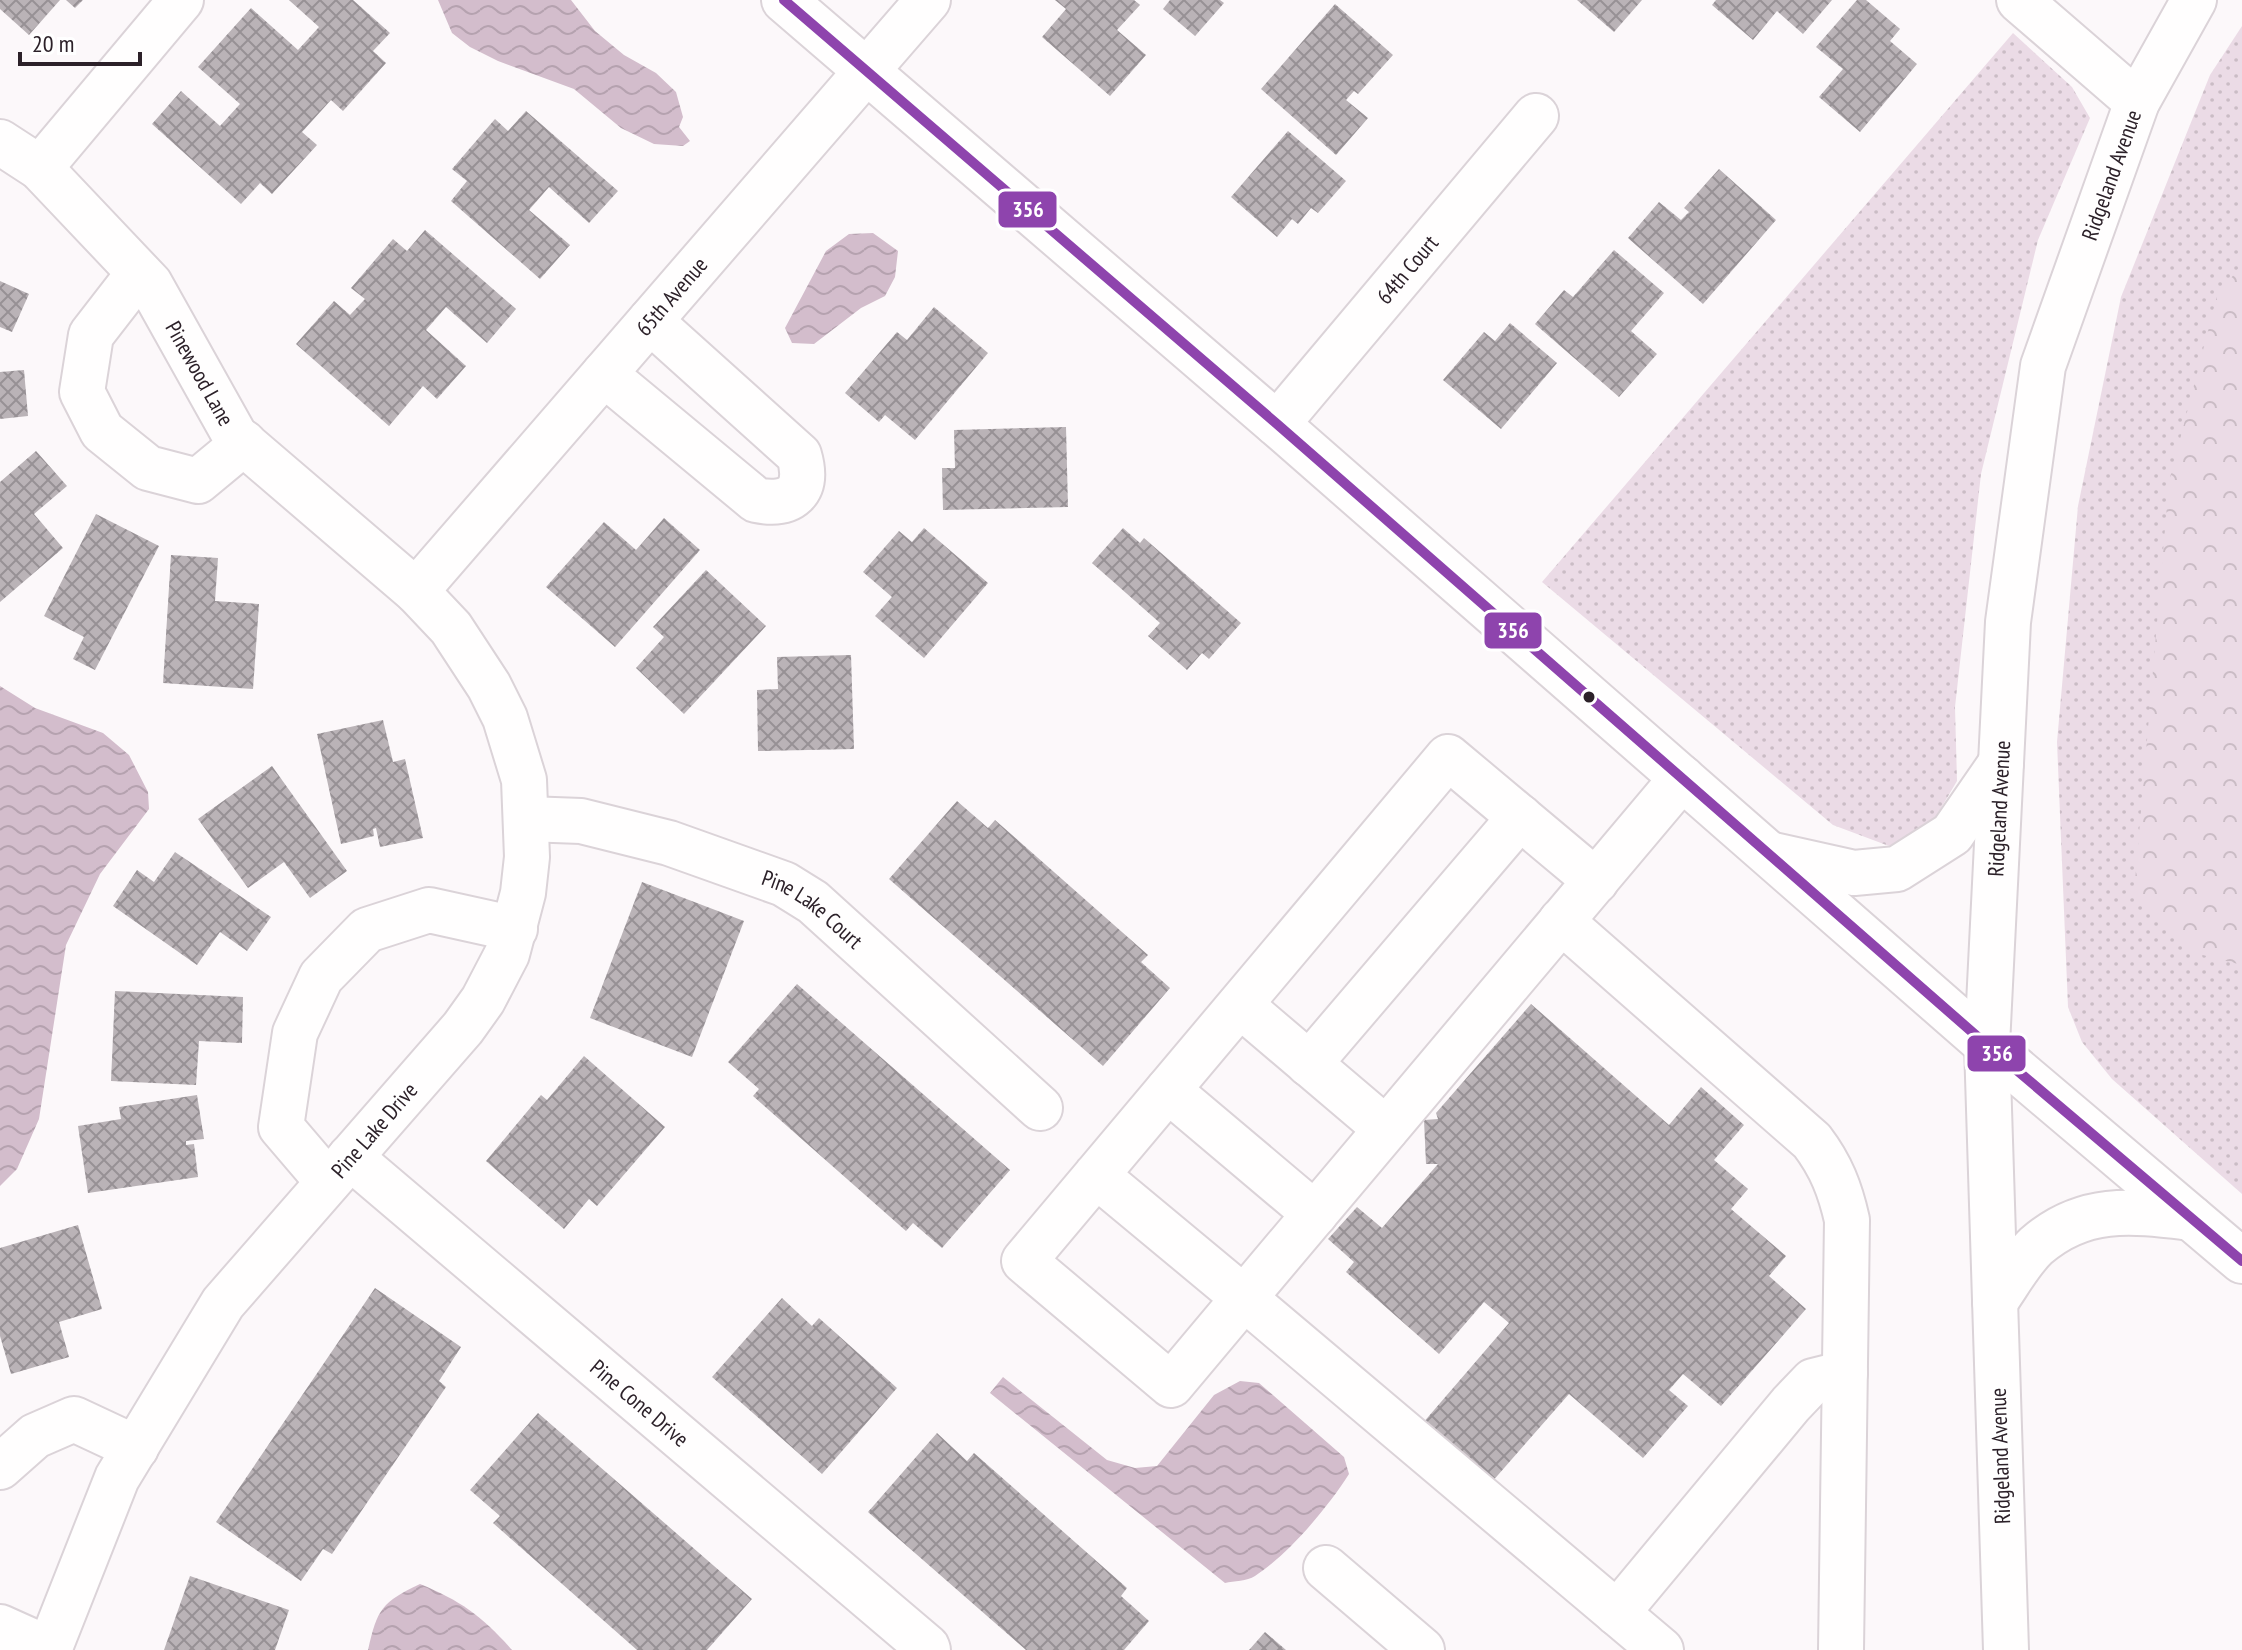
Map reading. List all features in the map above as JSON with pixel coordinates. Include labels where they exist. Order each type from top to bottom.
[{"type":"street","points":[[40,168],[181,0]]},
{"type":"street","points":[[784,0],[1277,424],[1987,1045],[2242,1261]]},
{"type":"street","name":"65th Avenue","points":[[416,591],[928,0]]},
{"type":"street","points":[[2019,0],[2137,102]]},
{"type":"street","name":"Ridgeland Avenue","points":[[2006,1650],[1987,1045],[2008,622],[2043,366],[2137,102],[2194,0]]},
{"type":"street","name":"64th Court","points":[[1277,424],[1536,116]]},
{"type":"street","name":"Pinewood Lane","points":[[0,142],[40,168],[150,284],[235,436],[416,591]]},
{"type":"street","points":[[139,273],[91,335],[82,392],[102,431],[148,468],[198,481],[244,443]]},
{"type":"street","points":[[604,374],[756,500],[775,504],[791,499],[801,485],[804,471],[799,455],[650,321]]},
{"type":"street","name":"Pine Lake Drive","points":[[49,1649],[117,1478],[223,1303],[463,1028],[498,974],[515,929],[524,881],[527,819],[524,780],[505,718],[467,650],[416,591]]},
{"type":"street","points":[[1596,881],[1448,757],[1024,1261],[1171,1385],[1596,881],[1682,778]]},
{"type":"street","points":[[1768,854],[1854,873],[1897,869],[1952,834],[2001,763]]},
{"type":"street","points":[[1309,1064],[1520,817]]},
{"type":"street","name":"Pine Lake Court","points":[[527,819],[581,821],[669,843],[784,884],[813,902],[1040,1108]]},
{"type":"street","name":"Pine Cone Drive","points":[[515,929],[429,910],[367,930],[321,977],[295,1033],[281,1127],[339,1170],[928,1650]]},
{"type":"street","points":[[1561,921],[1812,1141],[1829,1164],[1840,1188],[1847,1220],[1841,1650]]},
{"type":"street","points":[[1240,1005],[1386,1129]]},
{"type":"street","points":[[1168,1090],[1315,1214]]},
{"type":"street","points":[[1096,1175],[1661,1650]]},
{"type":"street","points":[[1995,1302],[2034,1248],[2069,1222],[2133,1211],[2191,1218]]},
{"type":"street","points":[[1617,1613],[1791,1404],[1813,1381],[1845,1373]]},
{"type":"street","points":[[0,1467],[35,1436],[74,1419],[136,1448]]},
{"type":"street","points":[[1326,1568],[1422,1650]]},
{"type":"street","points":[[0,1627],[49,1649]]},
{"type":"green space","points":[[2242,26],[2242,1194],[2112,1079],[2082,1042],[2068,1007],[2057,742],[2078,506],[2121,297],[2210,75]]},
{"type":"green space","points":[[2013,33],[2072,87],[2090,118],[2038,240],[1981,474],[1955,707],[1957,781],[1931,825],[1889,846],[1833,825],[1542,582]]},
{"type":"green space","points":[[2242,264],[2242,965],[2187,951],[2134,893],[2169,482],[2217,296]]},
{"type":"water","points":[[438,0],[571,0],[595,31],[624,55],[656,73],[676,92],[683,117],[679,127],[690,141],[683,146],[654,144],[621,128],[574,89],[498,61],[470,47],[452,33]]},
{"type":"water","points":[[873,233],[898,251],[895,277],[885,296],[861,308],[814,344],[792,343],[785,328],[826,251],[849,234]]},
{"type":"water","points":[[0,686],[35,708],[103,733],[129,755],[148,792],[149,809],[100,874],[66,945],[39,1119],[17,1169],[0,1186]]},
{"type":"water","points":[[1003,1377],[1107,1460],[1135,1468],[1157,1466],[1214,1395],[1240,1381],[1259,1383],[1344,1457],[1349,1474],[1319,1515],[1268,1567],[1252,1578],[1225,1583],[990,1393]]},
{"type":"water","points":[[420,1584],[470,1611],[512,1650],[368,1650],[383,1608],[397,1596]]},
{"type":"building","points":[[0,0],[60,0],[29,35],[0,9]]},
{"type":"building","points":[[66,0],[83,0],[75,8]]},
{"type":"building","points":[[289,0],[353,0],[390,33],[373,51],[386,63],[343,111],[331,100],[302,132],[317,145],[272,194],[260,183],[241,204],[152,124],[181,91],[220,126],[240,104],[198,67],[251,8],[298,50],[319,27]]},
{"type":"building","points":[[1055,0],[1134,0],[1140,5],[1117,30],[1146,55],[1110,96],[1042,37],[1066,9]]},
{"type":"building","points":[[1170,0],[1220,0],[1224,3],[1195,36],[1163,9]]},
{"type":"building","points":[[1577,0],[1642,0],[1614,32]]},
{"type":"building","points":[[1716,0],[1832,0],[1803,34],[1777,11],[1753,40],[1712,5]]},
{"type":"building","points":[[1857,0],[1866,0],[1900,29],[1890,41],[1917,64],[1860,132],[1819,97],[1843,69],[1816,47]]},
{"type":"building","points":[[1335,4],[1393,55],[1358,94],[1354,91],[1346,100],[1368,118],[1336,155],[1261,89]]},
{"type":"building","points":[[526,111],[618,191],[589,223],[549,187],[529,210],[570,245],[540,279],[451,201],[467,181],[452,169],[495,119],[508,131]]},
{"type":"building","points":[[1288,131],[1346,181],[1318,213],[1311,208],[1298,224],[1292,219],[1277,237],[1231,197]]},
{"type":"building","points":[[1719,169],[1776,220],[1703,304],[1628,238],[1659,202],[1681,220],[1689,212],[1684,208]]},
{"type":"building","points":[[425,230],[516,309],[487,343],[446,307],[426,330],[466,366],[437,399],[423,386],[389,426],[296,344],[334,301],[350,315],[365,299],[351,288],[393,239],[407,251]]},
{"type":"building","points":[[1614,250],[1664,293],[1631,331],[1657,354],[1619,397],[1535,324],[1564,290],[1573,297]]},
{"type":"building","points":[[0,281],[29,294],[12,332],[0,327]]},
{"type":"building","points":[[934,307],[988,353],[915,440],[885,415],[879,422],[845,393],[897,332],[907,340]]},
{"type":"building","points":[[1510,323],[1557,363],[1501,429],[1443,380],[1484,332],[1495,341]]},
{"type":"building","points":[[24,370],[28,416],[0,419],[0,372]]},
{"type":"building","points":[[1066,427],[1068,507],[943,510],[942,468],[955,468],[954,430]]},
{"type":"building","points":[[36,451],[67,486],[34,514],[63,548],[0,602],[0,482]]},
{"type":"building","points":[[96,514],[159,546],[95,670],[73,659],[84,637],[44,616]]},
{"type":"building","points":[[664,518],[700,550],[615,647],[546,587],[604,522],[636,550]]},
{"type":"building","points":[[924,528],[988,583],[924,658],[875,616],[892,597],[863,572],[899,531],[912,542]]},
{"type":"building","points":[[1123,528],[1140,543],[1144,538],[1241,623],[1209,659],[1202,653],[1187,670],[1148,636],[1160,623],[1092,563]]},
{"type":"building","points":[[171,555],[218,558],[215,601],[259,604],[253,689],[163,683]]},
{"type":"building","points":[[706,570],[766,626],[684,714],[636,668],[664,637],[653,627]]},
{"type":"building","points":[[851,655],[854,749],[758,751],[757,690],[778,689],[777,657]]},
{"type":"building","points":[[383,720],[393,762],[405,759],[423,838],[380,847],[376,828],[373,829],[374,836],[341,844],[317,734]]},
{"type":"building","points":[[272,766],[347,871],[310,898],[284,862],[248,888],[198,819]]},
{"type":"building","points":[[957,801],[988,828],[995,820],[1148,955],[1141,962],[1170,988],[1103,1066],[889,879]]},
{"type":"building","points":[[175,852],[271,917],[247,951],[220,932],[197,965],[113,906],[137,870],[154,882]]},
{"type":"building","points":[[642,882],[744,921],[692,1057],[590,1018]]},
{"type":"building","points":[[797,984],[1010,1170],[942,1248],[913,1223],[906,1231],[753,1096],[759,1089],[728,1062]]},
{"type":"building","points":[[115,991],[243,997],[242,1043],[199,1041],[196,1085],[111,1081]]},
{"type":"building","points":[[1531,1004],[1669,1125],[1701,1087],[1744,1125],[1714,1160],[1748,1189],[1731,1209],[1786,1256],[1769,1276],[1806,1309],[1721,1406],[1683,1374],[1669,1390],[1688,1406],[1643,1458],[1569,1394],[1491,1483],[1422,1424],[1509,1323],[1484,1302],[1439,1354],[1346,1272],[1354,1262],[1328,1239],[1357,1207],[1382,1228],[1438,1164],[1426,1164],[1424,1120],[1438,1119],[1436,1113]]},
{"type":"building","points":[[584,1056],[665,1127],[597,1206],[589,1199],[564,1229],[486,1161],[541,1095],[547,1100]]},
{"type":"building","points":[[197,1095],[204,1139],[186,1141],[186,1145],[194,1144],[198,1177],[88,1193],[78,1126],[121,1119],[119,1107]]},
{"type":"building","points":[[78,1225],[102,1309],[59,1322],[69,1357],[11,1374],[0,1336],[0,1248]]},
{"type":"building","points":[[375,1288],[461,1347],[439,1381],[446,1387],[332,1554],[323,1549],[301,1581],[216,1522]]},
{"type":"building","points":[[782,1298],[812,1326],[819,1318],[897,1388],[822,1474],[712,1377]]},
{"type":"building","points":[[538,1413],[752,1599],[707,1650],[637,1650],[493,1523],[500,1516],[470,1490]]},
{"type":"building","points":[[937,1433],[967,1461],[974,1453],[1127,1588],[1121,1596],[1149,1621],[1124,1650],[1026,1650],[868,1512]]},
{"type":"building","points":[[190,1576],[289,1610],[275,1650],[164,1650]]},
{"type":"building","points":[[1265,1632],[1286,1650],[1249,1650]]},
{"type":"transit line","name":"356","points":[[784,0],[1277,424],[1987,1045],[2242,1261]]}]
